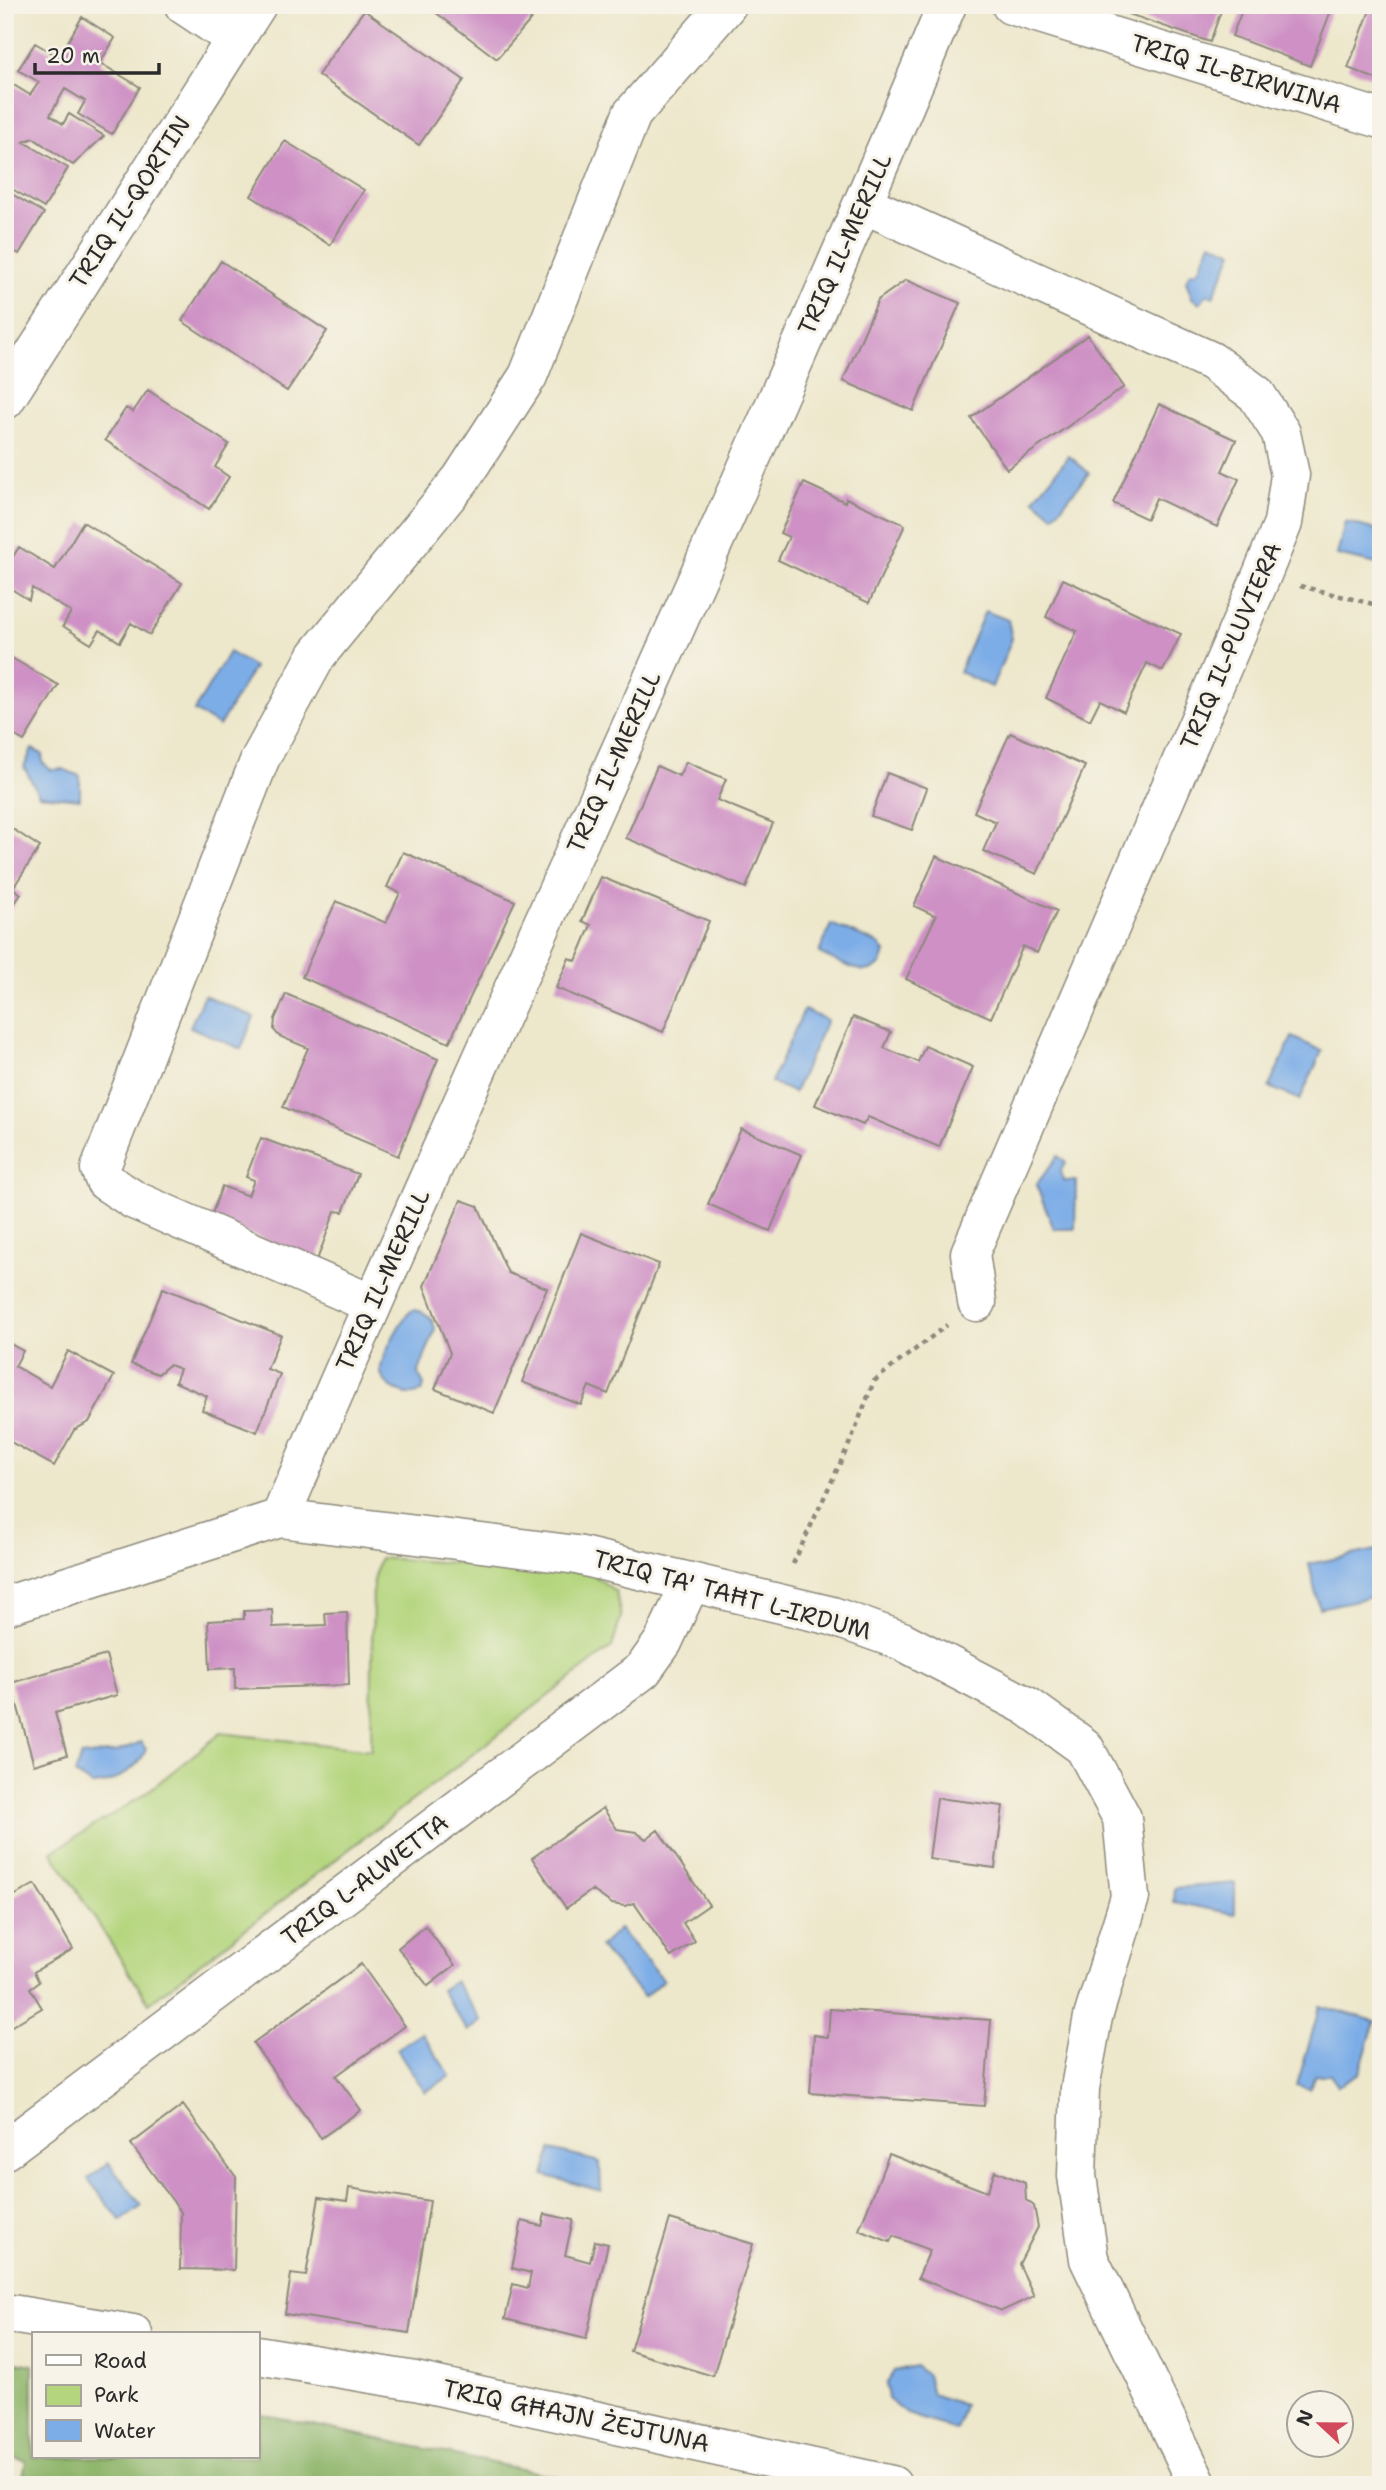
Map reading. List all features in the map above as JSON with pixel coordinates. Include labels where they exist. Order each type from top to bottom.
[{"type":"street","points":[[184,5],[235,39]]},
{"type":"street","name":"TRIQ IL-QORTIN","points":[[5,400],[257,5]]},
{"type":"street","points":[[372,1304],[134,1200],[105,1181],[100,1169],[260,759],[317,655],[461,479],[528,376],[632,114],[727,5]]},
{"type":"street","name":"TRIQ IL-MERILL","points":[[280,1518],[372,1304],[864,204],[947,5]]},
{"type":"street","name":"TRIQ IL-BIRWINA","points":[[1011,5],[1381,119]]},
{"type":"street","name":"TRIQ IL-PLUVIERA","points":[[864,204],[1211,361],[1256,394],[1281,433],[1290,475],[1283,523],[1261,577],[971,1253],[977,1302]]},
{"type":"street","name":"TRIQ TA' TAĦT L-IRDUM","points":[[5,1606],[280,1518],[577,1555],[832,1616],[902,1641],[1027,1706],[1084,1747],[1122,1818],[1130,1897],[1094,2017],[1080,2088],[1077,2176],[1088,2259],[1198,2485]]},
{"type":"street","name":"TRIQ L-ALWETTA","points":[[5,2150],[643,1670],[663,1642],[691,1582]]},
{"type":"street","points":[[5,2313],[121,2332]]},
{"type":"street","name":"TRIQ GĦAJN ŻEJTUNA","points":[[259,2355],[415,2381],[892,2485]]},
{"type":"path","points":[[1261,577],[1381,606]]},
{"type":"path","points":[[775,1603],[851,1440],[874,1381],[977,1302]]},
{"type":"green space","points":[[380,1558],[590,1572],[616,1592],[621,1617],[612,1647],[149,2003],[52,1852],[142,1796],[221,1733],[371,1750],[373,1580]]},
{"type":"green space","points":[[5,2360],[32,2365],[32,2458],[259,2458],[259,2413],[596,2485],[21,2485],[26,2461],[5,2457]]},
{"type":"water","points":[[1211,242],[1233,252],[1213,297],[1207,294],[1200,303],[1192,298],[1186,281],[1190,273],[1199,270]]},
{"type":"water","points":[[1069,456],[1089,473],[1054,516],[1034,499]]},
{"type":"water","points":[[1345,522],[1381,531],[1381,565],[1337,555]]},
{"type":"water","points":[[985,611],[1008,620],[1012,639],[992,687],[959,672]]},
{"type":"water","points":[[229,652],[254,667],[219,726],[194,711]]},
{"type":"water","points":[[32,749],[42,754],[43,763],[51,770],[63,769],[80,776],[80,799],[39,795],[24,767]]},
{"type":"water","points":[[831,924],[879,944],[885,952],[881,963],[875,969],[867,971],[847,966],[819,953]]},
{"type":"water","points":[[204,995],[254,1017],[241,1049],[190,1027]]},
{"type":"water","points":[[804,1010],[827,1020],[794,1093],[771,1082]]},
{"type":"water","points":[[1292,1037],[1322,1051],[1300,1100],[1269,1087]]},
{"type":"water","points":[[1058,1156],[1066,1163],[1060,1171],[1064,1181],[1076,1181],[1075,1229],[1054,1229],[1036,1185]]},
{"type":"water","points":[[413,1310],[428,1316],[435,1330],[418,1374],[424,1385],[422,1391],[409,1394],[396,1390],[387,1383],[382,1377],[381,1368],[397,1330]]},
{"type":"water","points":[[1381,1549],[1381,1595],[1319,1608],[1309,1564]]},
{"type":"water","points":[[141,1742],[146,1749],[143,1756],[132,1769],[116,1779],[92,1785],[75,1774],[81,1756],[117,1752]]},
{"type":"water","points":[[1235,1883],[1235,1914],[1174,1902],[1175,1888]]},
{"type":"water","points":[[619,1929],[663,1980],[644,1997],[600,1947]]},
{"type":"water","points":[[455,1981],[482,2021],[468,2031],[441,1990]]},
{"type":"water","points":[[1320,2006],[1375,2021],[1359,2074],[1338,2086],[1330,2075],[1316,2075],[1309,2089],[1297,2085]]},
{"type":"water","points":[[422,2033],[450,2076],[425,2092],[397,2049]]},
{"type":"water","points":[[551,2150],[600,2162],[601,2191],[544,2175]]},
{"type":"water","points":[[109,2163],[142,2206],[121,2221],[88,2179]]},
{"type":"water","points":[[915,2366],[927,2375],[932,2394],[964,2405],[956,2430],[907,2414],[888,2399],[886,2384],[894,2371]]},
{"type":"building","points":[[426,5],[521,5],[534,16],[497,59]]},
{"type":"building","points":[[1112,5],[1223,5],[1210,42],[1111,8]]},
{"type":"building","points":[[1244,5],[1333,5],[1310,66],[1232,36]]},
{"type":"building","points":[[1372,5],[1381,5],[1381,81],[1348,68]]},
{"type":"building","points":[[364,10],[464,80],[419,145],[318,75]]},
{"type":"building","points":[[82,17],[115,38],[100,63],[140,87],[112,134],[78,114],[85,101],[65,89],[50,115],[63,124],[69,114],[104,136],[73,165],[33,138],[24,142],[68,168],[44,208],[7,186],[5,189],[5,85],[7,81],[30,95],[39,82],[18,70],[35,43],[59,57]]},
{"type":"building","points":[[285,141],[364,190],[330,245],[251,196]]},
{"type":"building","points":[[5,190],[44,213],[19,254],[5,246]]},
{"type":"building","points":[[221,261],[327,331],[287,391],[182,321]]},
{"type":"building","points":[[906,280],[960,303],[913,411],[843,381],[878,300]]},
{"type":"building","points":[[1088,335],[1124,387],[1007,469],[971,418]]},
{"type":"building","points":[[148,390],[229,444],[215,467],[229,477],[209,509],[105,440],[126,408],[133,412]]},
{"type":"building","points":[[1159,404],[1236,440],[1222,471],[1239,479],[1217,527],[1156,498],[1147,519],[1113,503]]},
{"type":"building","points":[[804,483],[845,502],[846,498],[905,525],[869,603],[778,560],[789,537],[780,533]]},
{"type":"building","points":[[83,522],[182,583],[150,635],[131,623],[120,642],[100,630],[91,644],[63,626],[71,612],[32,588],[29,600],[5,585],[5,569],[19,547],[55,569]]},
{"type":"building","points":[[1063,579],[1181,634],[1163,671],[1147,663],[1124,712],[1100,700],[1090,720],[1046,698],[1077,631],[1046,617]]},
{"type":"building","points":[[5,654],[58,685],[24,741],[5,730]]},
{"type":"building","points":[[1010,733],[1085,766],[1037,874],[983,851],[996,822],[974,812]]},
{"type":"building","points":[[686,762],[726,779],[717,800],[773,823],[746,888],[626,838],[657,766],[679,776]]},
{"type":"building","points":[[887,773],[927,788],[912,830],[871,816]]},
{"type":"building","points":[[5,824],[40,847],[13,888],[21,894],[5,918]]},
{"type":"building","points":[[403,852],[515,901],[449,1043],[302,977],[336,901],[386,923],[400,893],[387,887]]},
{"type":"building","points":[[936,856],[1057,911],[1037,953],[1023,946],[991,1018],[906,979],[936,916],[914,906]]},
{"type":"building","points":[[601,877],[709,921],[663,1032],[556,988],[569,958],[576,961],[591,925],[582,921]]},
{"type":"building","points":[[286,994],[438,1059],[398,1156],[283,1107],[308,1048],[279,1036],[274,1030],[275,1019]]},
{"type":"building","points":[[853,1017],[891,1032],[884,1048],[918,1062],[925,1046],[973,1067],[939,1147],[868,1117],[863,1125],[815,1105]]},
{"type":"building","points":[[741,1129],[802,1155],[770,1231],[708,1204]]},
{"type":"building","points":[[261,1138],[358,1174],[343,1212],[335,1211],[317,1260],[210,1219],[222,1186],[248,1196],[254,1180],[246,1177]]},
{"type":"building","points":[[461,1200],[478,1206],[508,1273],[547,1288],[494,1413],[435,1389],[450,1353],[424,1286]]},
{"type":"building","points":[[581,1233],[659,1264],[608,1394],[589,1386],[581,1405],[522,1382]]},
{"type":"building","points":[[163,1288],[281,1335],[267,1369],[280,1374],[257,1432],[202,1410],[207,1396],[175,1382],[180,1369],[169,1365],[158,1374],[131,1364]]},
{"type":"building","points":[[5,1341],[23,1351],[15,1366],[50,1386],[68,1351],[114,1376],[89,1422],[74,1430],[54,1466],[5,1439]]},
{"type":"building","points":[[272,1610],[273,1627],[326,1625],[325,1613],[347,1612],[349,1685],[235,1689],[235,1668],[210,1669],[208,1621],[244,1619],[244,1611]]},
{"type":"building","points":[[106,1655],[117,1695],[55,1713],[67,1755],[34,1765],[11,1683]]},
{"type":"building","points":[[937,1798],[1003,1806],[995,1868],[929,1859]]},
{"type":"building","points":[[603,1808],[617,1829],[636,1832],[646,1839],[658,1830],[709,1905],[683,1923],[695,1941],[671,1957],[634,1903],[625,1906],[612,1904],[592,1890],[566,1908],[532,1858]]},
{"type":"building","points":[[35,1884],[73,1949],[34,1972],[39,1982],[30,1988],[42,2008],[5,2030],[5,1901]]},
{"type":"building","points":[[425,1926],[455,1965],[428,1986],[398,1948]]},
{"type":"building","points":[[361,1964],[405,2026],[336,2076],[361,2110],[321,2138],[253,2043]]},
{"type":"building","points":[[830,2009],[991,2020],[984,2106],[810,2093],[814,2035],[828,2037]]},
{"type":"building","points":[[183,2105],[236,2177],[234,2270],[180,2269],[181,2212],[131,2144]]},
{"type":"building","points":[[889,2154],[987,2192],[995,2171],[1025,2183],[1026,2200],[1034,2206],[1038,2227],[1019,2264],[1034,2296],[1002,2311],[918,2278],[930,2250],[893,2236],[890,2242],[859,2230]]},
{"type":"building","points":[[349,2188],[430,2201],[409,2333],[285,2314],[291,2274],[306,2276],[319,2197],[347,2201]]},
{"type":"building","points":[[545,2214],[573,2220],[565,2255],[590,2262],[595,2241],[608,2244],[586,2339],[505,2319],[513,2284],[528,2288],[531,2273],[512,2268],[522,2221],[542,2226]]},
{"type":"building","points":[[670,2219],[753,2244],[713,2376],[630,2351]]}]
